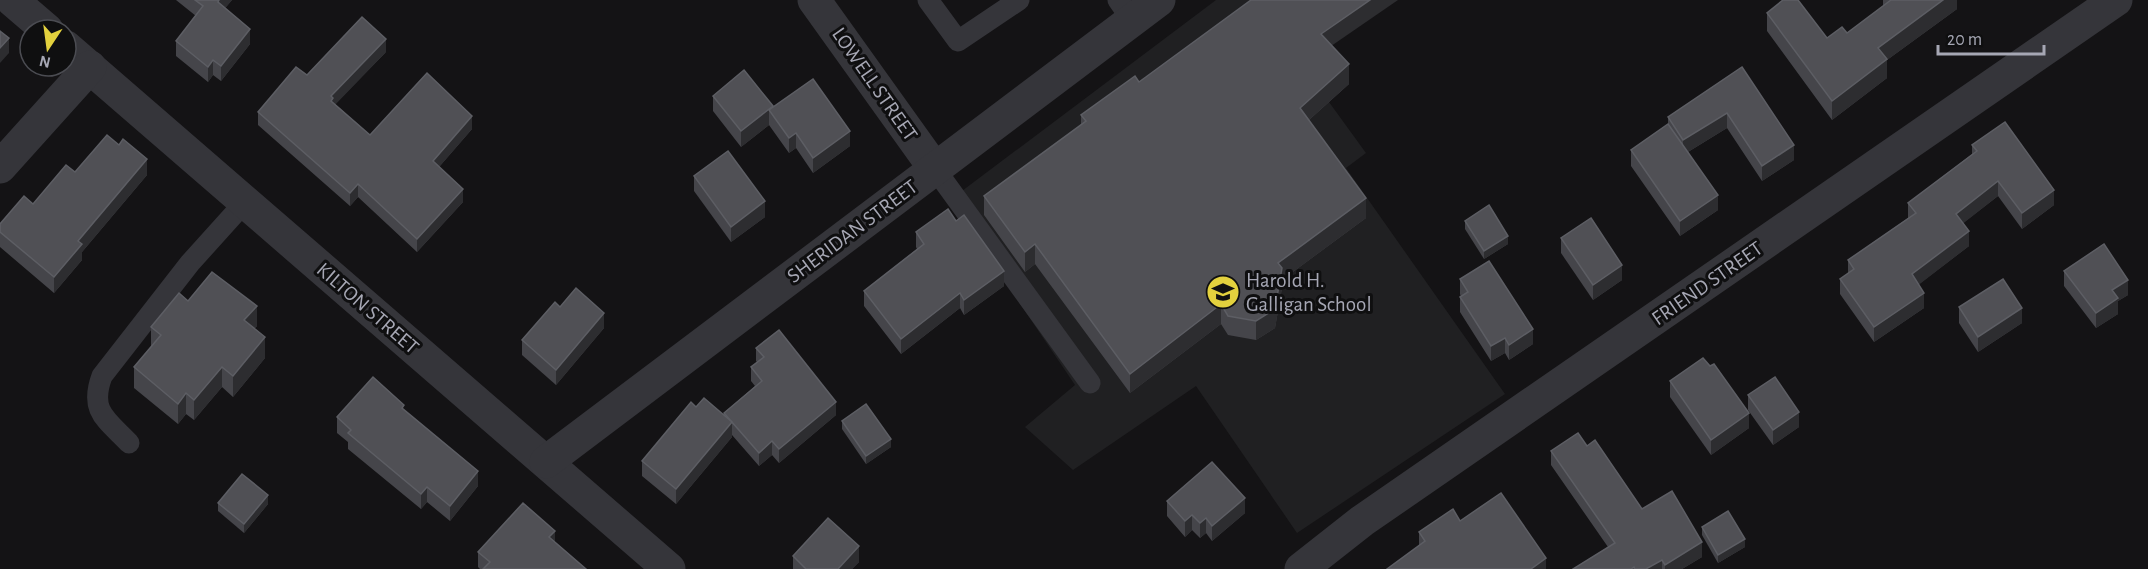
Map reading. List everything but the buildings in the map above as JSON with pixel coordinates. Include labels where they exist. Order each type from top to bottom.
[{"type":"street","points":[[12,0],[33,18]]},
{"type":"street","name":"LOWELL STREET","points":[[814,0],[935,169]]},
{"type":"street","name":"SHERIDAN STREET","points":[[546,462],[935,169],[1125,10],[1159,0]]},
{"type":"street","name":"FRIEND STREET","points":[[1301,569],[1381,507],[2116,0]]},
{"type":"street","name":"KILTON STREET","points":[[78,57],[669,569]]},
{"type":"street","points":[[0,167],[63,78]]},
{"type":"lane","points":[[928,0],[958,41],[1019,0]]},
{"type":"lane","points":[[935,169],[1090,383]]},
{"type":"lane","points":[[129,442],[98,409],[96,393],[102,376],[190,263],[245,202]]},
{"type":"shaded area","name":"Harold H. Galligan School","points":[[1216,0],[1255,0],[1366,153],[1346,168],[1505,394],[1297,533],[1196,386],[1073,470],[1025,427],[1075,385],[950,200]]},
{"type":"place","name":"Harold H. Galligan School","points":[[1223,292]]}]
